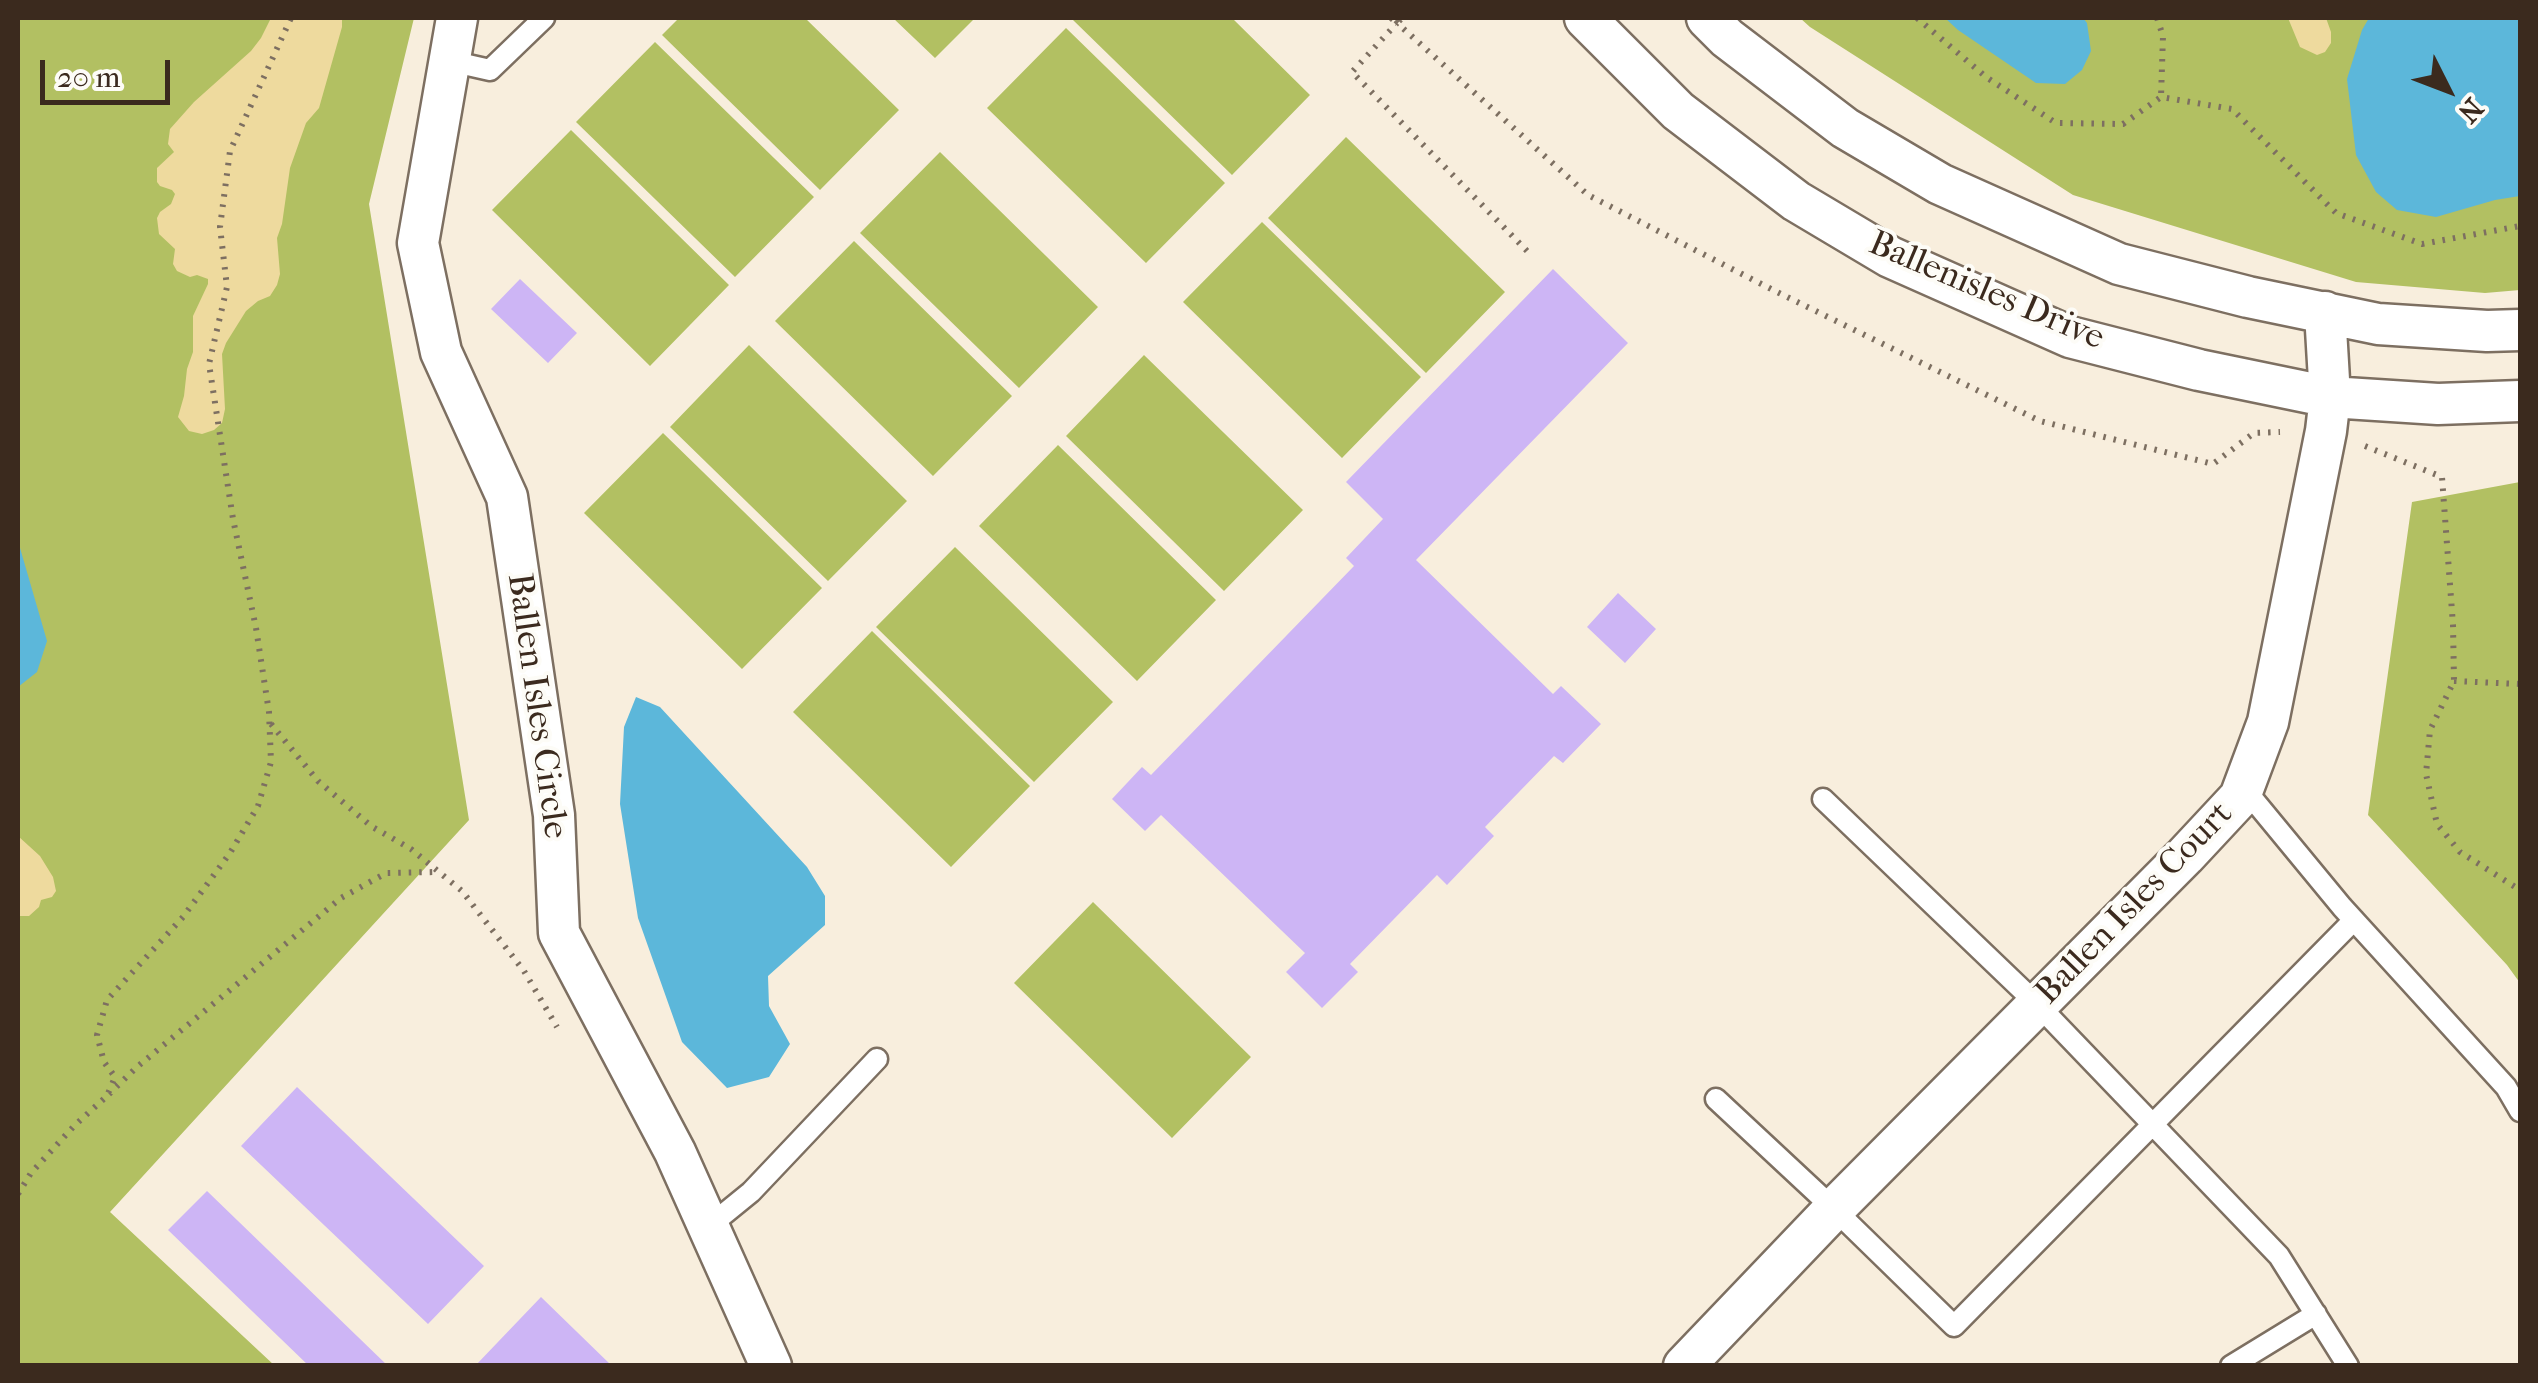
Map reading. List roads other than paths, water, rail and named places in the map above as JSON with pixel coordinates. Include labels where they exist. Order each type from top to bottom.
[{"type":"street","name":"Ballen Isles Circle","points":[[457,18],[418,243],[440,352],[507,497],[554,814],[559,933],[674,1152],[771,1366]]},
{"type":"street","name":"Ballenisles Drive","points":[[1585,18],[1678,110],[1796,201],[1890,256],[2070,337],[2199,370],[2328,414],[2520,401]]},
{"type":"street","points":[[1707,18],[1845,128],[1940,184],[2118,264],[2378,324],[2520,330]]},
{"type":"street","name":"Ballen Isles Court","points":[[1684,1366],[2240,797],[2268,722],[2328,414],[2325,312]]},
{"type":"lane","points":[[450,61],[490,70],[544,18]]},
{"type":"lane","points":[[2244,788],[2354,920],[2506,1087],[2520,1111]]},
{"type":"lane","points":[[1823,799],[2038,1004],[2279,1256],[2348,1366]]},
{"type":"lane","points":[[1716,1099],[1954,1326],[2354,920]]},
{"type":"lane","points":[[708,1227],[750,1192],[878,1059]]},
{"type":"lane","points":[[2231,1366],[2316,1314]]},
{"type":"water","points":[[1945,18],[2083,18],[2091,51],[2082,70],[2065,84],[2036,83]]},
{"type":"water","points":[[2369,18],[2520,18],[2520,196],[2436,217],[2397,210],[2376,192],[2356,155],[2347,79]]},
{"type":"water","points":[[18,541],[47,641],[37,672],[18,687]]},
{"type":"water","points":[[636,697],[660,707],[807,867],[825,896],[825,925],[768,976],[769,1006],[790,1044],[769,1077],[727,1088],[682,1042],[638,918],[620,804],[624,727]]}]
